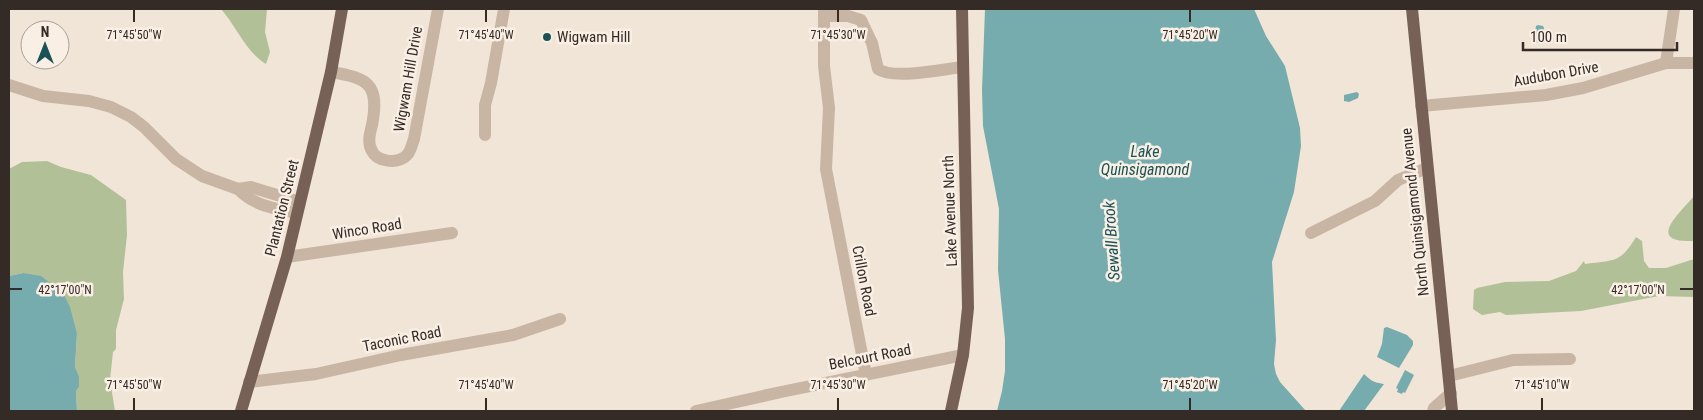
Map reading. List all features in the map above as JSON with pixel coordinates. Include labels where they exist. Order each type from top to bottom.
[{"type":"main road","name":"Plantation Street","points":[[241,411],[287,258],[331,72],[342,9]]},
{"type":"main road","name":"Lake Avenue North","points":[[951,411],[963,355],[968,295],[962,9]]},
{"type":"main road","name":"North Quinsigamond Avenue","points":[[1412,9],[1452,411]]},
{"type":"street","name":"Wigwam Hill Drive","points":[[331,72],[356,76],[365,82],[372,91],[375,100],[369,139],[370,148],[374,155],[381,159],[389,160],[406,156],[410,152],[414,139],[438,9]]},
{"type":"street","points":[[485,135],[485,105],[491,83],[504,9]]},
{"type":"street","points":[[1666,63],[1674,9]]},
{"type":"street","points":[[824,12],[861,20],[872,43],[878,69],[882,72],[909,73],[963,67]]},
{"type":"street","name":"Crillon Road","points":[[824,12],[824,66],[829,108],[825,159],[866,375]]},
{"type":"street","name":"Audubon Drive","points":[[1421,106],[1566,92],[1617,79],[1666,63],[1694,63]]},
{"type":"street","points":[[9,85],[43,96],[90,102],[111,107],[131,117],[144,127],[168,152],[193,171],[211,181],[238,189],[251,187],[298,208]]},
{"type":"street","points":[[1311,232],[1375,201],[1398,180],[1427,168]]},
{"type":"street","name":"Winco Road","points":[[287,258],[452,232]]},
{"type":"street","name":"Taconic Road","points":[[249,382],[316,374],[401,355],[513,335],[560,319]]},
{"type":"street","name":"Belcourt Road","points":[[696,411],[963,355]]},
{"type":"street","points":[[1448,376],[1513,360],[1570,360]]},
{"type":"street","points":[[1433,411],[1450,393]]},
{"type":"green space","points":[[221,9],[267,9],[265,32],[270,52],[266,64],[247,46]]},
{"type":"green space","points":[[47,161],[91,175],[126,200],[127,235],[123,272],[124,299],[116,330],[116,349],[113,352],[110,380],[115,411],[77,411],[76,391],[79,387],[79,376],[75,367],[77,334],[23,273],[9,276],[9,169],[22,162]]},
{"type":"green space","points":[[1694,196],[1694,241],[1679,240],[1671,237],[1669,232],[1670,226]]},
{"type":"green space","points":[[1636,237],[1642,241],[1644,261],[1649,268],[1666,268],[1694,259],[1694,297],[1659,296],[1581,311],[1506,315],[1500,312],[1482,315],[1473,309],[1474,290],[1477,288],[1505,282],[1549,281],[1576,271],[1584,261],[1585,264],[1615,259],[1625,252]]},
{"type":"water","name":"Lake Quinsigamond","points":[[985,9],[1254,9],[1266,36],[1285,66],[1300,128],[1301,146],[1294,192],[1272,262],[1276,340],[1274,364],[1280,382],[1306,411],[997,411],[1005,371],[1005,339],[998,270],[999,209],[983,126],[982,90]]},
{"type":"water","points":[[1536,26],[1544,28],[1541,43],[1533,42]]},
{"type":"water","points":[[1357,92],[1359,94],[1358,98],[1349,102],[1344,101],[1344,95]]},
{"type":"water","points":[[23,273],[41,276],[63,293],[70,307],[77,334],[75,367],[79,376],[79,387],[76,391],[77,411],[9,411],[9,276]]},
{"type":"water","points":[[1387,327],[1407,335],[1413,341],[1413,345],[1399,368],[1377,357],[1382,344],[1384,328]]},
{"type":"water","points":[[1405,370],[1414,375],[1405,393],[1403,392],[1402,394],[1397,392],[1398,389],[1396,388]]},
{"type":"water","points":[[1364,374],[1373,381],[1384,384],[1364,411],[1339,411]]},
{"type":"place","name":"Wigwam Hill","points":[[547,37]]},
{"type":"water label","name":"Sewall Brook","points":[[1111,241]]}]
